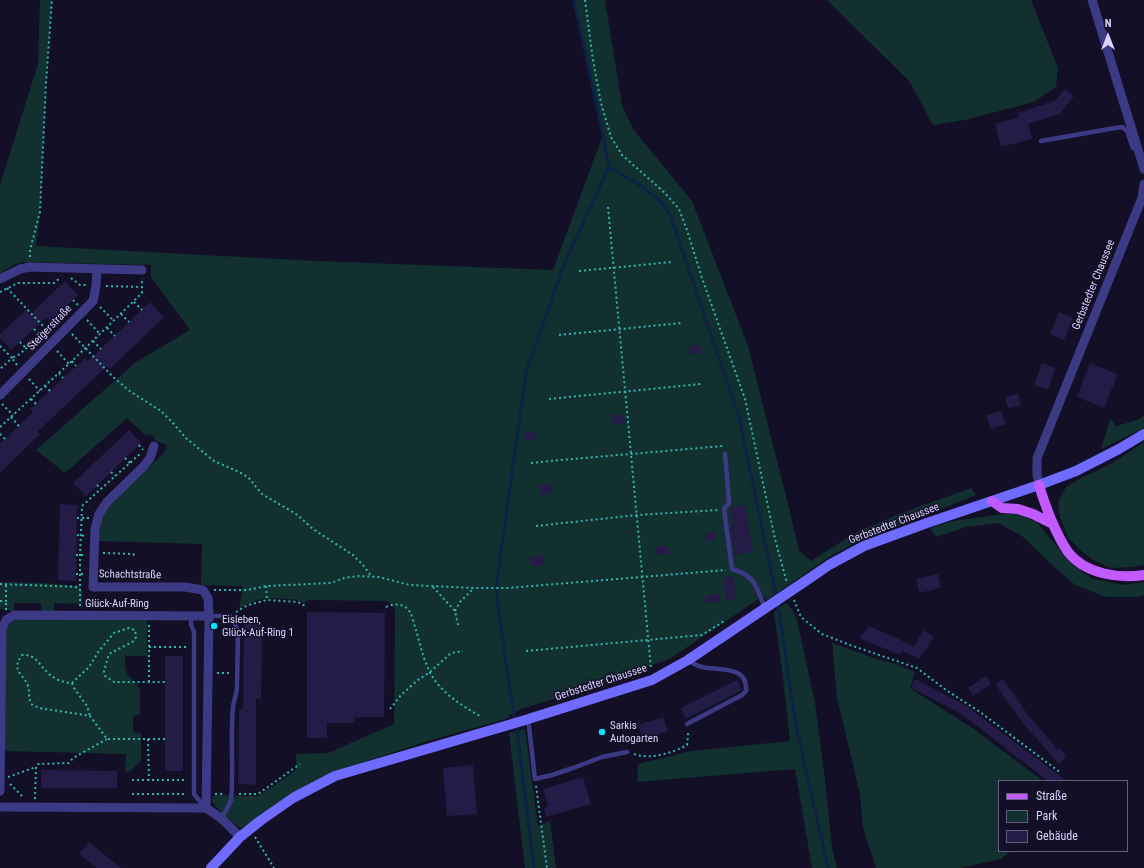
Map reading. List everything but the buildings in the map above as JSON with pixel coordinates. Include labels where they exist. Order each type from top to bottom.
[{"type":"main road","name":"Gerbstedter Chaussee","points":[[211,868],[240,837],[260,821],[293,798],[336,776],[525,720],[652,680],[688,660],[828,565],[864,546],[1076,471],[1119,449],[1144,434]]},
{"type":"main road","points":[[1039,485],[1053,524],[1068,552],[1077,560],[1090,569],[1107,574],[1130,577],[1144,575]]},
{"type":"main road","points":[[992,501],[1002,508],[1018,509],[1033,514],[1053,524]]},
{"type":"street","points":[[1092,0],[1144,170]]},
{"type":"street","name":"Gerbstedter Chaussee","points":[[1039,485],[1037,458],[1142,198],[1144,184]]},
{"type":"street","points":[[0,279],[20,268],[29,267],[142,270]]},
{"type":"street","points":[[93,301],[97,269]]},
{"type":"street","name":"Steigerstraße","points":[[0,395],[93,301]]},
{"type":"street","name":"Schachtstraße","points":[[154,446],[150,458],[143,467],[108,501],[99,514],[95,529],[93,587],[185,588],[203,590]]},
{"type":"street","points":[[203,590],[208,598],[209,616],[206,808]]},
{"type":"street","name":"Glück-Auf-Ring","points":[[0,790],[2,629],[6,620],[14,615],[209,616]]},
{"type":"street","points":[[0,807],[206,808],[220,818],[240,837]]},
{"type":"lane","points":[[1040,141],[1122,127],[1127,131],[1135,155],[1144,170]]},
{"type":"lane","points":[[725,454],[729,503],[724,509],[732,569],[743,572],[753,581],[769,605]]},
{"type":"lane","points":[[191,616],[195,647],[194,794],[206,808]]},
{"type":"lane","points":[[209,616],[230,616],[238,633],[238,686],[234,700],[232,719],[232,794],[229,805],[220,818]]},
{"type":"lane","points":[[687,724],[742,695],[746,691],[747,683],[740,674],[727,670],[701,667],[688,660]]},
{"type":"lane","points":[[525,720],[535,779],[552,775],[602,757],[627,752]]},
{"type":"path","points":[[29,267],[30,250],[40,212],[46,83],[52,0]]},
{"type":"path","points":[[585,0],[593,60],[600,96],[612,137],[622,155],[665,193],[678,209],[687,230],[702,278],[745,399],[786,594],[801,617],[822,634],[917,668],[946,690],[980,712],[1061,773]]},
{"type":"path","points":[[608,207],[652,680]]},
{"type":"path","points":[[580,271],[672,262]]},
{"type":"path","points":[[0,427],[142,294],[142,270]]},
{"type":"path","points":[[0,292],[18,283],[54,283],[60,278],[72,278],[80,285],[142,287]]},
{"type":"path","points":[[7,288],[44,326],[46,330]]},
{"type":"path","points":[[93,301],[114,320]]},
{"type":"path","points":[[134,302],[142,310]]},
{"type":"path","points":[[81,314],[100,334]]},
{"type":"path","points":[[121,314],[129,322]]},
{"type":"path","points":[[559,336],[682,324]]},
{"type":"path","points":[[34,328],[69,364]]},
{"type":"path","points":[[106,328],[115,336]]},
{"type":"path","points":[[66,329],[113,377],[130,392],[161,411],[173,422],[186,438],[214,461],[248,477],[262,494],[296,514],[313,529],[353,554],[371,576]]},
{"type":"path","points":[[93,341],[101,349]]},
{"type":"path","points":[[20,342],[26,348]]},
{"type":"path","points":[[0,346],[12,358],[0,369]]},
{"type":"path","points":[[72,361],[76,366]]},
{"type":"path","points":[[59,373],[64,378]]},
{"type":"path","points":[[549,399],[701,384]]},
{"type":"path","points":[[45,386],[50,391]]},
{"type":"path","points":[[31,399],[36,404]]},
{"type":"path","points":[[0,402],[19,426]]},
{"type":"path","points":[[0,434],[5,439]]},
{"type":"path","points":[[139,445],[144,450]]},
{"type":"path","points":[[531,463],[724,446],[725,454]]},
{"type":"path","points":[[125,458],[130,463]]},
{"type":"path","points":[[111,472],[115,476]]},
{"type":"path","points":[[97,485],[101,489]]},
{"type":"path","points":[[536,526],[637,515],[724,509]]},
{"type":"path","points":[[94,552],[133,554],[135,556]]},
{"type":"path","points":[[203,590],[248,590],[266,586],[331,584],[344,578],[360,576],[379,576],[410,585],[433,587],[504,588],[732,569]]},
{"type":"path","points":[[0,584],[93,587]]},
{"type":"path","points":[[0,601],[6,601],[6,584]]},
{"type":"path","points":[[266,586],[267,600]]},
{"type":"path","points":[[433,587],[455,611],[458,625]]},
{"type":"path","points":[[455,611],[460,602],[473,588]]},
{"type":"path","points":[[230,616],[248,605],[267,600],[298,602],[307,607]]},
{"type":"path","points":[[386,607],[393,604],[398,604],[405,607],[411,613],[430,672],[436,682],[461,705],[480,716]]},
{"type":"path","points":[[149,615],[149,682]]},
{"type":"path","points":[[526,651],[702,635],[726,620]]},
{"type":"path","points":[[72,683],[89,667],[99,651],[114,633],[129,628],[135,630],[136,637],[134,641],[109,654],[104,671],[105,676],[114,682],[165,682]]},
{"type":"path","points":[[149,647],[195,647]]},
{"type":"path","points":[[390,709],[401,695],[451,653],[463,652]]},
{"type":"path","points":[[72,683],[62,681],[49,674],[37,660],[28,654],[22,655],[20,658],[18,666],[19,673],[28,685],[29,699],[32,704],[39,708],[90,716]]},
{"type":"path","points":[[208,673],[238,673]]},
{"type":"path","points":[[72,683],[87,706],[90,716],[108,739]]},
{"type":"path","points":[[627,752],[641,757],[677,750],[687,745],[687,724]]},
{"type":"path","points":[[0,781],[36,768],[38,764],[69,763],[73,758],[108,739],[165,739]]},
{"type":"path","points":[[148,739],[149,780]]},
{"type":"path","points":[[206,794],[258,794],[300,764]]},
{"type":"path","points":[[33,807],[36,768]]},
{"type":"path","points":[[535,779],[547,868]]},
{"type":"path","points":[[132,780],[194,780]]},
{"type":"path","points":[[0,781],[7,781],[33,807]]},
{"type":"path","points":[[132,794],[194,794]]},
{"type":"path","points":[[250,829],[274,868]]},
{"type":"green space","points":[[40,0],[52,0],[46,83],[40,212],[36,246],[316,261],[553,270],[603,135],[574,0],[605,0],[622,105],[633,129],[692,201],[748,346],[799,551],[811,561],[855,533],[899,514],[971,488],[976,495],[856,543],[829,557],[767,600],[763,596],[671,658],[606,683],[521,709],[508,716],[509,718],[428,741],[337,771],[246,827],[240,828],[217,807],[211,799],[215,795],[258,796],[296,770],[296,754],[328,753],[394,724],[395,611],[393,606],[387,601],[309,600],[303,603],[294,600],[272,599],[256,601],[239,609],[242,586],[201,585],[202,544],[98,541],[100,522],[105,510],[117,496],[164,453],[167,445],[156,441],[151,434],[146,436],[127,418],[65,473],[36,450],[136,362],[190,330],[151,277],[151,265],[23,262],[13,265],[0,274],[0,185],[38,64]]},
{"type":"green space","points":[[827,0],[1031,0],[1058,68],[1056,87],[1034,102],[965,120],[933,125],[910,82]]},
{"type":"green space","points":[[1144,415],[1144,428],[1101,449],[1110,419],[1116,426],[1138,420]]},
{"type":"green space","points":[[1144,442],[1144,565],[1111,568],[1093,560],[1079,549],[1068,537],[1060,517],[1058,502],[1066,487],[1077,480],[1113,463]]},
{"type":"green space","points":[[1003,514],[1020,514],[1037,522],[1071,564],[1093,579],[1124,585],[1144,582],[1144,595],[1139,597],[1106,597],[1075,585],[1022,536],[998,523],[966,527],[936,537],[930,528],[954,521]]},
{"type":"green space","points":[[0,582],[78,586],[82,590],[82,604],[54,603],[54,612],[41,612],[41,603],[14,603],[14,612],[0,609]]},
{"type":"green space","points":[[786,603],[792,609],[797,620],[815,703],[832,848],[837,868],[812,868],[795,769],[637,782],[638,764],[691,751],[790,741],[774,612]]},
{"type":"green space","points":[[22,618],[147,619],[147,656],[125,656],[125,667],[127,674],[137,684],[140,690],[140,715],[133,716],[133,732],[141,733],[141,761],[129,772],[125,771],[126,754],[4,751],[6,633],[11,622]]},
{"type":"green space","points":[[832,643],[896,664],[915,672],[910,688],[972,728],[1042,780],[998,780],[998,852],[1009,852],[1001,859],[960,868],[876,868],[863,828],[860,794],[837,698]]},
{"type":"green space","points":[[525,729],[538,826],[550,821],[556,868],[525,868],[509,733]]},
{"type":"waterway","points":[[574,0],[609,167],[641,186],[659,200],[670,214],[739,417],[778,605],[796,726],[828,868]]},
{"type":"waterway","points":[[534,868],[517,730],[508,680],[496,589],[526,372],[565,262],[609,167]]},
{"type":"place","name":"Eisleben, Glück-Auf-Ring 1","points":[[214,626]]},
{"type":"place","name":"Sarkis Autogarten","points":[[602,732]]}]
